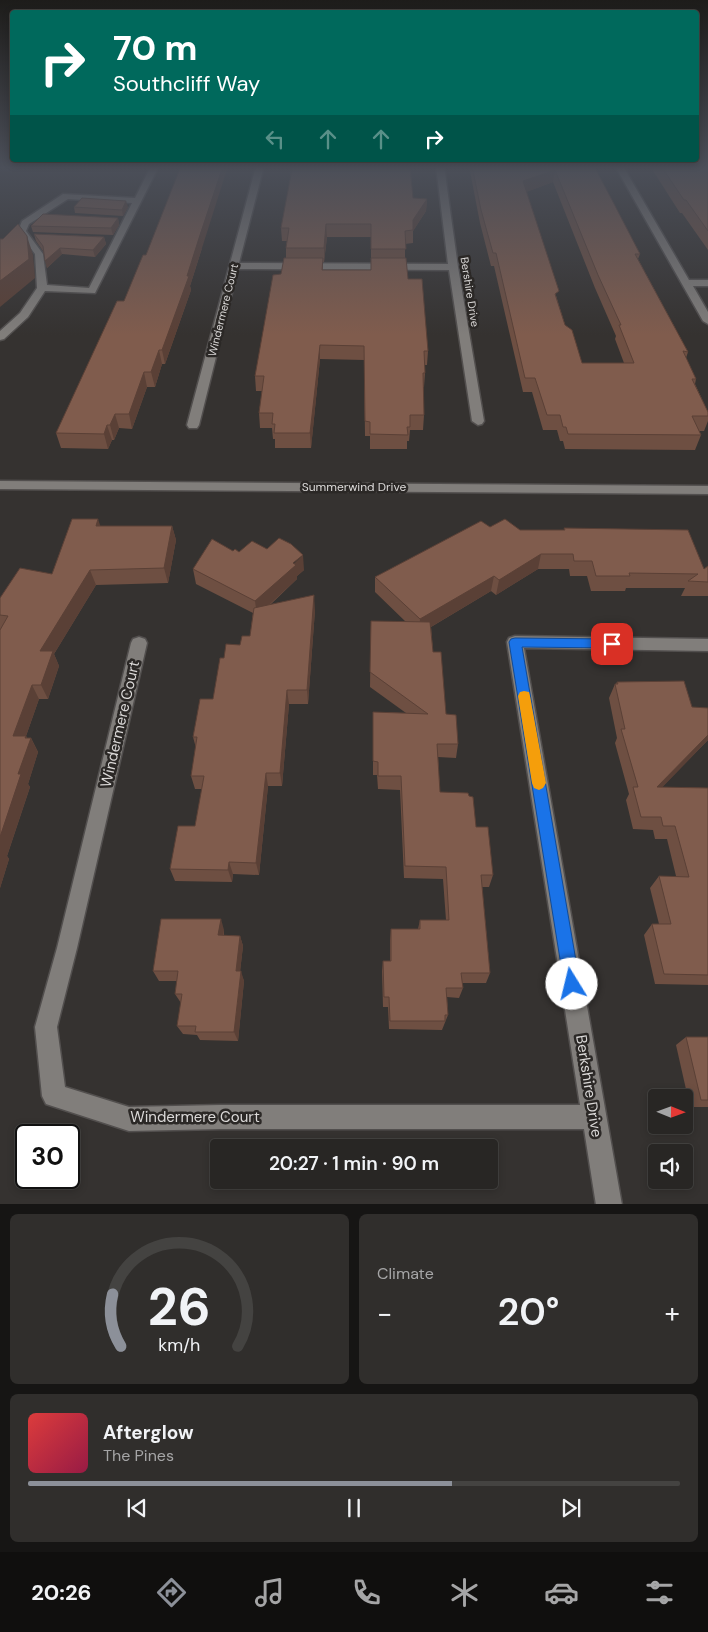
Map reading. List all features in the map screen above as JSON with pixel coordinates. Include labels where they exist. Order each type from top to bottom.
[{"type":"street","points":[[0,337],[24,315],[42,288],[39,254],[30,237],[22,231],[27,222]]},
{"type":"street","points":[[42,288],[92,291],[122,222]]},
{"type":"street","name":"Windermere Court","points":[[193,425],[245,222]]},
{"type":"street","name":"Bershire Drive","points":[[447,222],[478,421]]},
{"type":"street","points":[[652,222],[708,321]]},
{"type":"street","points":[[234,266],[453,268]]},
{"type":"street","points":[[687,283],[708,283]]},
{"type":"street","name":"Summerwind Drive","points":[[0,485],[708,490]]},
{"type":"street","name":"Berkshire Drive","points":[[609,1204],[515,642],[708,644]]},
{"type":"street","name":"Windermere Court","points":[[139,643],[67,948],[46,1027],[54,1096],[129,1119],[220,1117],[594,1117]]},
{"type":"building","points":[[35,222],[115,222],[111,228],[31,226]]},
{"type":"building","points":[[159,222],[204,222],[187,276],[189,276],[162,350],[159,350],[151,372],[144,372],[129,414],[115,414],[110,425],[107,425],[104,434],[56,433],[117,301],[124,301],[143,255],[146,255]]},
{"type":"building","points":[[282,222],[413,222],[413,230],[405,231],[406,249],[371,249],[371,224],[326,224],[324,248],[286,248],[289,228],[281,228]]},
{"type":"building","points":[[484,222],[536,222],[559,291],[555,294],[565,325],[572,330],[582,363],[634,363],[619,325],[621,325],[576,222],[623,222],[640,254],[635,254],[688,352],[683,351],[696,379],[692,379],[708,412],[708,416],[692,416],[701,435],[568,434],[566,427],[563,427],[560,415],[547,415],[535,378],[525,378],[496,253],[493,253]]},
{"type":"building","points":[[702,222],[708,222],[708,231]]},
{"type":"building","points":[[18,224],[27,236],[29,259],[0,281],[0,239],[3,239]]},
{"type":"building","points":[[34,234],[104,237],[93,250],[60,248],[45,261],[43,246]]},
{"type":"building","points":[[284,258],[323,258],[322,270],[371,270],[371,258],[406,258],[408,279],[422,279],[428,351],[424,351],[424,415],[410,415],[410,427],[407,427],[408,435],[370,434],[370,422],[365,421],[364,346],[320,345],[310,433],[274,433],[275,424],[272,424],[273,413],[259,413],[264,376],[255,376],[273,275],[281,274]]},
{"type":"building","points":[[72,519],[98,519],[96,526],[172,526],[164,568],[90,570],[40,651],[53,651],[41,685],[32,685],[13,736],[31,738],[18,774],[21,774],[0,837],[0,630],[8,616],[0,615],[0,598],[20,568],[52,574]]},
{"type":"building","points":[[505,519],[520,530],[565,530],[564,528],[688,530],[704,569],[708,566],[708,582],[688,581],[698,574],[629,573],[630,576],[596,576],[592,561],[574,561],[573,554],[541,554],[499,580],[494,576],[420,619],[375,577],[481,521],[490,527]]},
{"type":"building","points":[[279,538],[291,544],[303,555],[293,563],[296,565],[255,601],[193,569],[212,539],[233,551],[235,549],[239,552],[252,541],[267,549]]},
{"type":"building","points":[[314,595],[307,690],[287,690],[280,773],[266,773],[256,863],[229,862],[228,870],[170,869],[178,826],[195,826],[204,776],[191,776],[197,737],[193,737],[200,699],[213,699],[220,658],[224,658],[226,644],[240,645],[242,636],[250,636],[254,608]]},
{"type":"building","points":[[371,621],[430,622],[433,652],[441,652],[446,714],[456,715],[458,744],[437,744],[440,792],[468,793],[469,796],[473,797],[476,827],[488,827],[493,875],[481,875],[490,973],[461,973],[463,988],[446,988],[448,1015],[445,1015],[445,1021],[390,1021],[389,997],[384,997],[383,961],[391,961],[391,929],[420,929],[420,920],[449,920],[446,867],[405,866],[401,776],[378,776],[378,762],[373,761],[373,712],[428,714],[370,672]]},
{"type":"building","points":[[684,681],[692,707],[708,708],[708,735],[657,787],[708,788],[708,975],[664,974],[652,924],[671,924],[659,876],[689,877],[675,826],[663,826],[661,817],[641,817],[633,787],[638,787],[621,729],[625,729],[615,684],[618,684],[617,682]]},
{"type":"building","points":[[161,919],[221,919],[218,935],[240,936],[236,971],[241,971],[234,1032],[195,1032],[196,1026],[177,1026],[182,994],[175,994],[178,971],[153,971]]},
{"type":"building","points":[[686,1037],[708,1037],[708,1100],[701,1100]]},
{"type":"slow traffic","points":[[524,696],[539,783]]},
{"type":"route","points":[[572,984],[515,642],[612,644]]}]
